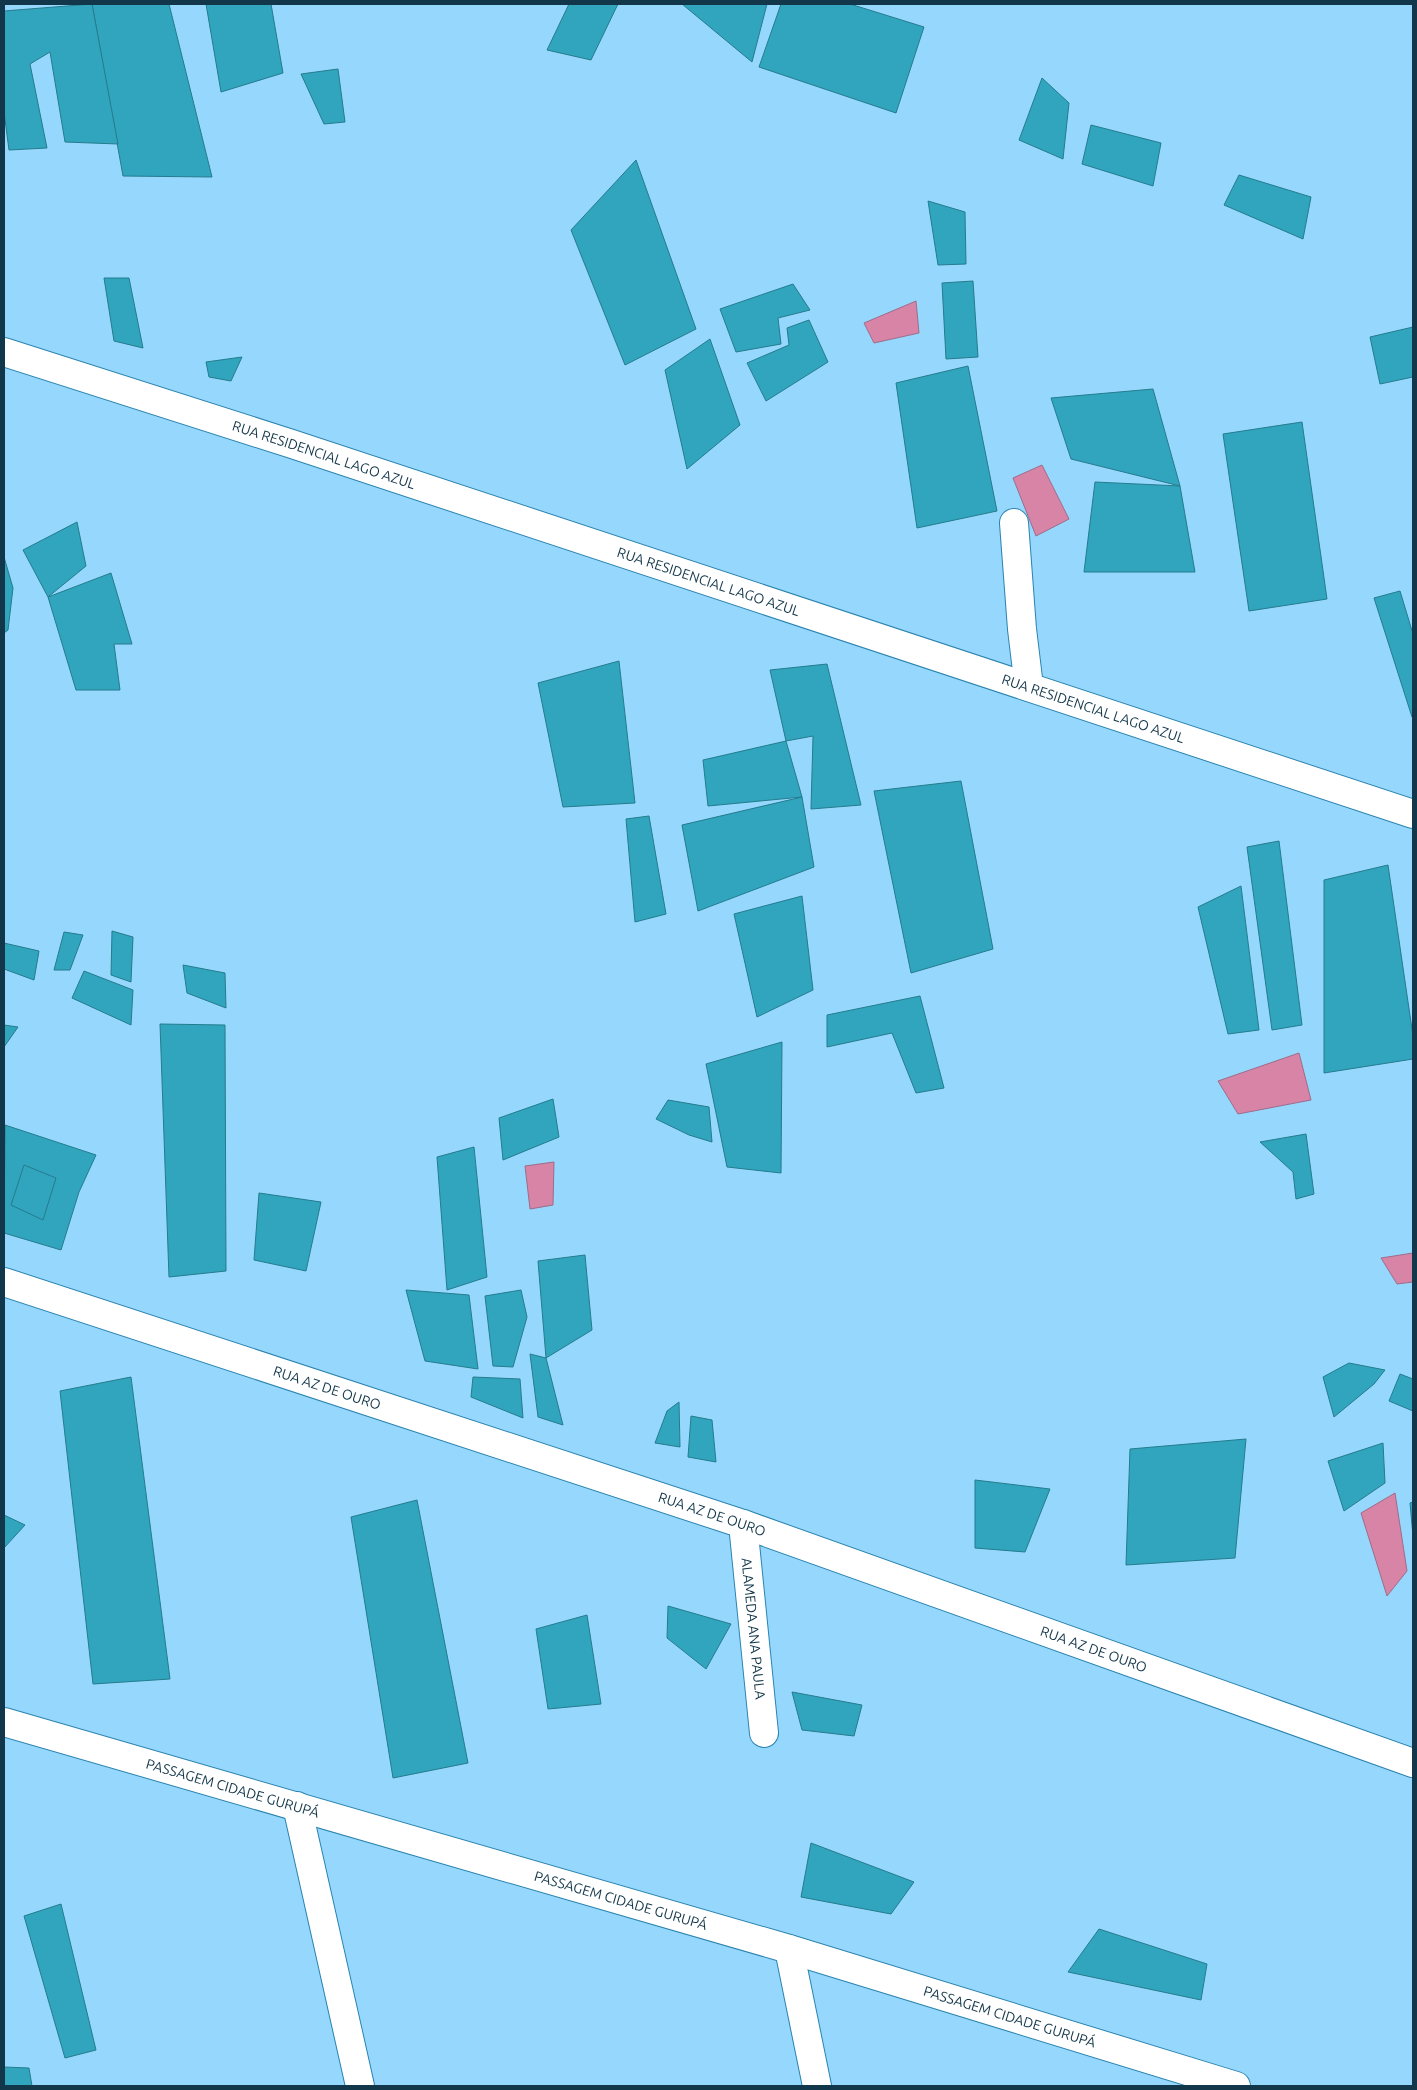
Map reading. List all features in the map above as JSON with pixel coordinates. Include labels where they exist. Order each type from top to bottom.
[{"type":"street","name":"RUA RESIDENCIAL LAGO AZUL","points":[[4,352],[292,444],[1413,814]]},
{"type":"street","points":[[1014,523],[1022,629],[1029,687]]},
{"type":"street","name":"RUA AZ DE OURO","points":[[4,1282],[743,1524],[1413,1763]]},
{"type":"street","name":"ALAMEDA ANA PAULA","points":[[743,1524],[764,1733]]},
{"type":"street","name":"PASSAGEM CIDADE GURUPÁ","points":[[4,1722],[789,1949],[1236,2086]]},
{"type":"street","points":[[297,1806],[360,2086]]},
{"type":"street","points":[[789,1949],[816,2086]]},
{"type":"shaded area","points":[[916,301],[919,333],[874,343],[864,323]]},
{"type":"shaded area","points":[[1042,465],[1069,519],[1036,536],[1013,478]]},
{"type":"shaded area","points":[[1299,1053],[1311,1100],[1238,1114],[1218,1081]]},
{"type":"shaded area","points":[[554,1162],[553,1205],[530,1209],[525,1166]]},
{"type":"shaded area","points":[[1413,1253],[1413,1282],[1397,1284],[1381,1258]]},
{"type":"shaded area","points":[[1395,1493],[1407,1571],[1387,1596],[1361,1513]]},
{"type":"building","points":[[92,4],[169,4],[212,177],[123,176]]},
{"type":"building","points":[[92,4],[118,144],[65,142],[50,52],[30,64],[47,148],[9,150],[4,112],[4,11]]},
{"type":"building","points":[[206,4],[271,4],[283,73],[221,92]]},
{"type":"building","points":[[569,4],[618,4],[591,60],[547,50]]},
{"type":"building","points":[[682,4],[767,4],[752,62]]},
{"type":"building","points":[[781,4],[850,4],[924,27],[896,113],[759,67]]},
{"type":"building","points":[[338,69],[345,122],[324,124],[301,74]]},
{"type":"building","points":[[1042,78],[1069,103],[1063,159],[1019,140]]},
{"type":"building","points":[[1091,125],[1161,143],[1153,186],[1082,164]]},
{"type":"building","points":[[636,160],[696,329],[625,365],[571,230]]},
{"type":"building","points":[[1239,175],[1311,197],[1303,239],[1224,205]]},
{"type":"building","points":[[928,201],[965,212],[966,264],[938,265]]},
{"type":"building","points":[[104,278],[129,278],[143,348],[114,341]]},
{"type":"building","points":[[973,281],[978,357],[946,359],[942,283]]},
{"type":"building","points":[[793,284],[810,310],[778,318],[781,344],[736,352],[720,309]]},
{"type":"building","points":[[809,320],[828,362],[766,401],[747,363],[789,345],[787,328]]},
{"type":"building","points":[[1413,327],[1413,377],[1380,384],[1370,337]]},
{"type":"building","points":[[710,339],[740,425],[687,469],[665,370]]},
{"type":"building","points":[[242,357],[231,381],[209,377],[206,362]]},
{"type":"building","points":[[968,366],[997,511],[917,528],[896,383]]},
{"type":"building","points":[[1153,389],[1180,486],[1071,459],[1051,398]]},
{"type":"building","points":[[1302,422],[1327,599],[1249,611],[1223,434]]},
{"type":"building","points":[[1095,482],[1180,486],[1195,572],[1084,572]]},
{"type":"building","points":[[77,522],[86,566],[48,597],[23,550]]},
{"type":"building","points":[[4,557],[13,588],[8,630],[4,633]]},
{"type":"building","points":[[111,573],[132,644],[114,644],[120,690],[76,690],[48,597]]},
{"type":"building","points":[[1400,591],[1413,634],[1412,717],[1374,598]]},
{"type":"building","points":[[619,661],[635,803],[563,807],[538,683]]},
{"type":"building","points":[[827,664],[861,805],[811,809],[813,736],[786,741],[770,670]]},
{"type":"building","points":[[786,741],[802,797],[708,806],[703,760]]},
{"type":"building","points":[[961,781],[993,949],[911,973],[874,791]]},
{"type":"building","points":[[802,797],[814,867],[698,911],[682,825]]},
{"type":"building","points":[[649,816],[666,914],[635,922],[626,819]]},
{"type":"building","points":[[1279,841],[1302,1025],[1272,1030],[1247,847]]},
{"type":"building","points":[[1388,865],[1413,1036],[1413,1059],[1324,1073],[1324,880]]},
{"type":"building","points":[[1241,886],[1259,1030],[1228,1034],[1198,907]]},
{"type":"building","points":[[802,896],[813,990],[757,1017],[734,914]]},
{"type":"building","points":[[112,931],[133,937],[131,982],[111,975]]},
{"type":"building","points":[[64,932],[83,935],[70,970],[54,970]]},
{"type":"building","points":[[4,943],[39,951],[34,980],[4,969]]},
{"type":"building","points":[[183,965],[225,973],[226,1008],[187,993]]},
{"type":"building","points":[[84,971],[133,990],[131,1025],[72,998]]},
{"type":"building","points":[[920,996],[944,1088],[916,1093],[892,1033],[827,1047],[827,1015]]},
{"type":"building","points":[[160,1024],[225,1025],[226,1271],[169,1277]]},
{"type":"building","points":[[4,1025],[18,1027],[4,1047]]},
{"type":"building","points":[[782,1042],[781,1173],[727,1167],[706,1064]]},
{"type":"building","points":[[553,1099],[559,1137],[503,1160],[499,1118]]},
{"type":"building","points":[[668,1100],[709,1107],[712,1142],[689,1135],[656,1119]]},
{"type":"building","points":[[5,1125],[96,1155],[79,1192],[61,1250],[4,1233]]},
{"type":"building","points":[[1306,1134],[1314,1194],[1296,1199],[1293,1172],[1260,1142]]},
{"type":"building","points":[[474,1147],[487,1277],[447,1290],[437,1157]]},
{"type":"building","points":[[24,1165],[56,1178],[43,1220],[11,1205]]},
{"type":"building","points":[[259,1193],[321,1202],[306,1271],[254,1260]]},
{"type":"building","points":[[585,1255],[592,1330],[546,1358],[538,1261]]},
{"type":"building","points":[[406,1290],[469,1295],[478,1369],[425,1361]]},
{"type":"building","points":[[521,1290],[527,1317],[513,1367],[493,1366],[485,1296]]},
{"type":"building","points":[[530,1354],[546,1358],[563,1425],[538,1417]]},
{"type":"building","points":[[1349,1363],[1385,1370],[1374,1384],[1334,1417],[1323,1377]]},
{"type":"building","points":[[1400,1374],[1413,1379],[1413,1411],[1389,1401]]},
{"type":"building","points":[[131,1377],[170,1679],[93,1684],[60,1391]]},
{"type":"building","points":[[473,1377],[520,1379],[523,1418],[471,1397]]},
{"type":"building","points":[[679,1402],[680,1447],[655,1443],[667,1411]]},
{"type":"building","points":[[691,1416],[712,1420],[716,1462],[688,1457]]},
{"type":"building","points":[[1246,1439],[1235,1558],[1126,1565],[1130,1449]]},
{"type":"building","points":[[1383,1443],[1385,1483],[1344,1511],[1328,1461]]},
{"type":"building","points":[[975,1480],[1050,1489],[1025,1552],[975,1548]]},
{"type":"building","points":[[417,1500],[468,1763],[393,1778],[351,1517]]},
{"type":"building","points":[[1413,1502],[1413,1536],[1410,1503]]},
{"type":"building","points":[[4,1515],[25,1525],[4,1548]]},
{"type":"building","points":[[668,1606],[731,1624],[706,1669],[667,1638]]},
{"type":"building","points":[[587,1615],[601,1704],[548,1709],[536,1629]]},
{"type":"building","points":[[792,1692],[862,1705],[854,1736],[802,1730]]},
{"type":"building","points":[[811,1843],[914,1882],[891,1914],[801,1897]]},
{"type":"building","points":[[61,1904],[96,2050],[65,2058],[24,1916]]},
{"type":"building","points":[[1099,1929],[1207,1964],[1201,2000],[1068,1972]]},
{"type":"building","points":[[4,2067],[29,2068],[32,2086],[4,2086]]}]
